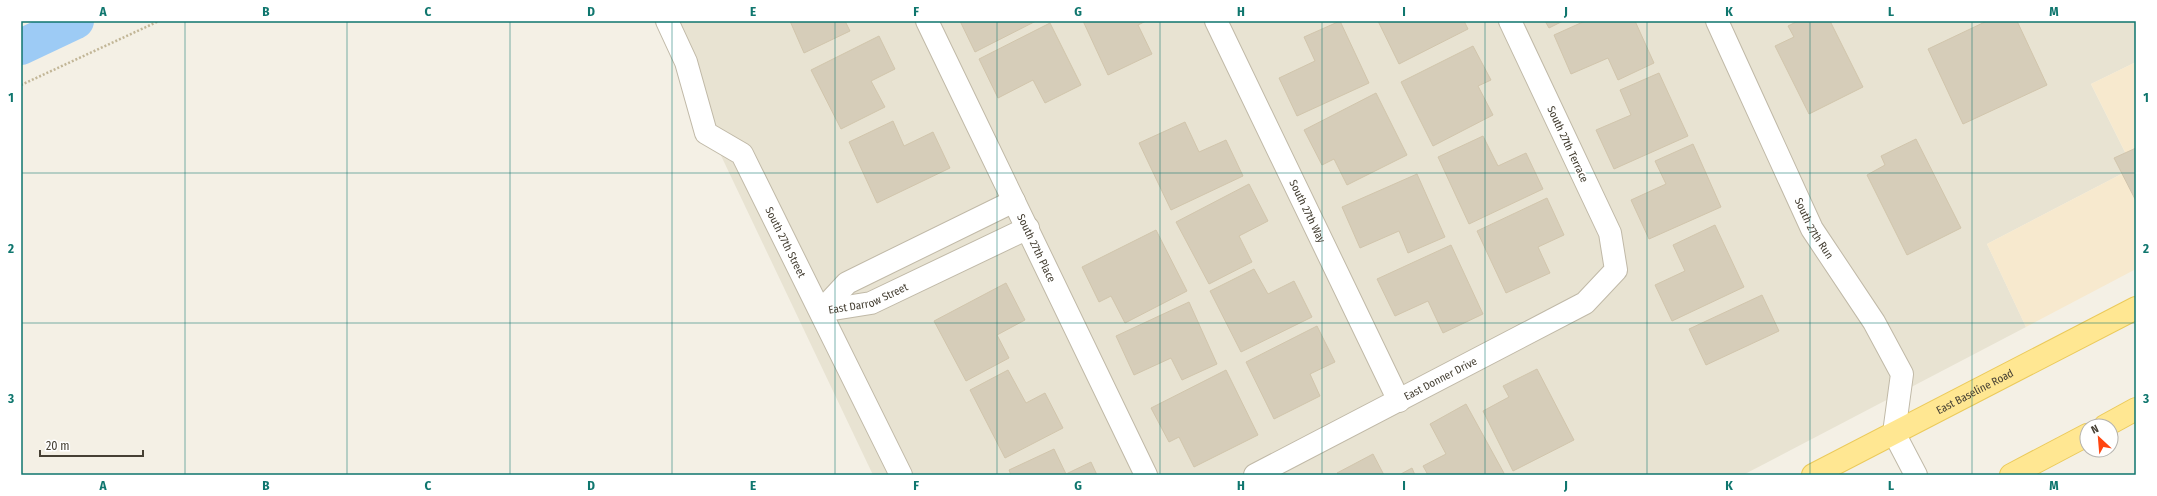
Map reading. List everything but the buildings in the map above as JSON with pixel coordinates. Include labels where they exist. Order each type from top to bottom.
[{"type":"main road","name":"East Baseline Road","points":[[1813,475],[2136,308]]},
{"type":"main road","points":[[2119,418],[2136,410]]},
{"type":"main road","points":[[2011,475],[2079,439]]},
{"type":"street","name":"South 27th Street","points":[[667,21],[686,62],[706,133],[742,154],[822,311],[901,475]]},
{"type":"street","name":"South 27th Place","points":[[927,21],[1146,475]]},
{"type":"street","name":"South 27th Way","points":[[1216,21],[1399,401]]},
{"type":"street","name":"South 27th Terrace","points":[[1510,21],[1610,233],[1616,270]]},
{"type":"street","name":"South 27th Run","points":[[1717,21],[1812,229],[1874,322],[1902,374],[1894,433]]},
{"type":"street","name":"East Darrow Street","points":[[822,311],[847,283],[1014,201]]},
{"type":"street","name":"East Darrow Street","points":[[822,311],[871,303],[944,270],[1028,228]]},
{"type":"street","points":[[931,242],[944,270]]},
{"type":"street","name":"East Donner Drive","points":[[1255,475],[1585,303],[1616,270]]},
{"type":"street","points":[[1894,433],[1916,475]]},
{"type":"path","points":[[21,86],[159,21]]},
{"type":"shaded area","points":[[657,21],[2136,21],[2136,62],[2091,84],[2133,168],[1987,244],[2026,327],[1743,475],[873,475]]},
{"type":"shaded area","points":[[2136,62],[2136,269],[2026,327],[1987,244],[2133,168],[2091,84]]},
{"type":"waterway","points":[[21,47],[76,21]]}]
